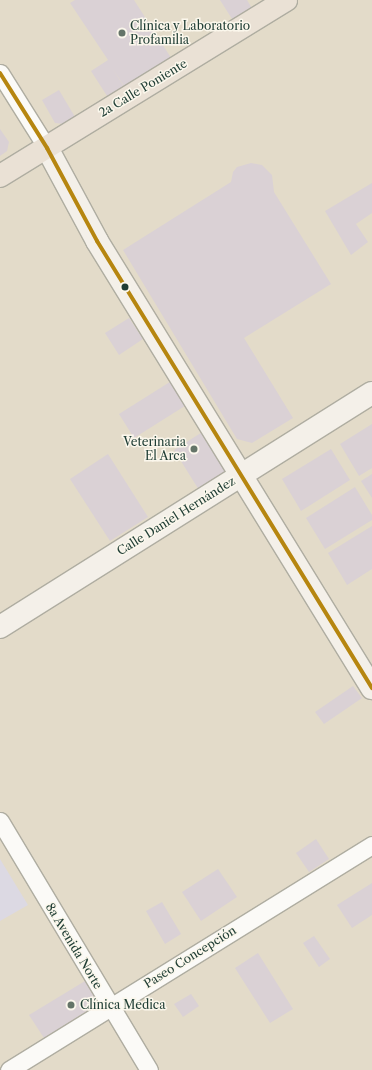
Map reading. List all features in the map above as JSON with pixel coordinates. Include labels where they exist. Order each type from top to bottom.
[{"type":"main road","name":"2a Calle Poniente","points":[[0,176],[286,0]]},
{"type":"street","points":[[0,73],[47,148],[97,241],[240,476],[372,688]]},
{"type":"street","name":"Calle Daniel Hernández","points":[[0,627],[372,393]]},
{"type":"street","name":"8a Avenida Norte","points":[[0,821],[149,1070]]},
{"type":"street","name":"Paseo Concepción","points":[[9,1070],[372,845]]},
{"type":"shaded area","points":[[0,859],[28,905],[0,921]]},
{"type":"building","name":"Clínica y Laboratorio Profamilia","points":[[75,0],[134,0],[175,64],[129,93],[112,68],[125,88],[109,99],[91,71],[108,60],[70,3]]},
{"type":"building","points":[[220,0],[247,0],[253,10],[234,22]]},
{"type":"building","points":[[59,90],[75,117],[64,124],[55,123],[42,100]]},
{"type":"building","points":[[0,129],[9,142],[7,151],[0,156]]},
{"type":"building","points":[[251,163],[262,165],[272,175],[274,192],[331,284],[244,338],[293,418],[252,443],[237,439],[123,250],[231,182],[233,172],[237,167]]},
{"type":"building","points":[[372,183],[372,213],[356,224],[368,242],[351,255],[325,211]]},
{"type":"building","points":[[129,318],[143,339],[119,355],[105,333]]},
{"type":"building","points":[[173,380],[188,404],[134,438],[119,414]]},
{"type":"building","points":[[372,424],[372,468],[359,476],[340,444]]},
{"type":"building","points":[[204,431],[229,470],[199,490],[174,450]]},
{"type":"building","points":[[331,449],[350,480],[301,511],[282,479]]},
{"type":"building","points":[[108,454],[148,517],[110,541],[70,479]]},
{"type":"building","points":[[372,474],[372,498],[361,481]]},
{"type":"building","points":[[355,487],[372,515],[372,520],[325,549],[306,518]]},
{"type":"building","points":[[372,526],[372,569],[347,585],[328,553]]},
{"type":"building","points":[[353,686],[362,698],[324,724],[315,712]]},
{"type":"building","points":[[316,839],[329,859],[309,872],[296,853]]},
{"type":"building","points":[[218,869],[237,897],[201,921],[182,892]]},
{"type":"building","points":[[372,883],[372,915],[352,928],[337,905]]},
{"type":"building","points":[[162,902],[181,934],[165,944],[146,911]]},
{"type":"building","points":[[314,936],[330,959],[319,967],[303,943]]},
{"type":"building","points":[[258,953],[293,1009],[270,1023],[235,968]]},
{"type":"building","name":"Clínica Medica","points":[[85,981],[97,1002],[93,1007],[44,1038],[29,1015]]},
{"type":"building","points":[[191,994],[199,1006],[183,1017],[174,1004]]},
{"type":"transit line","points":[[0,73],[47,148],[97,241],[372,688]]},
{"type":"place","name":"Clínica y Laboratorio Profamilia","points":[[122,33]]},
{"type":"place","name":"Veterinaria El Arca","points":[[194,449]]},
{"type":"place","name":"Clínica Medica","points":[[71,1005]]}]
